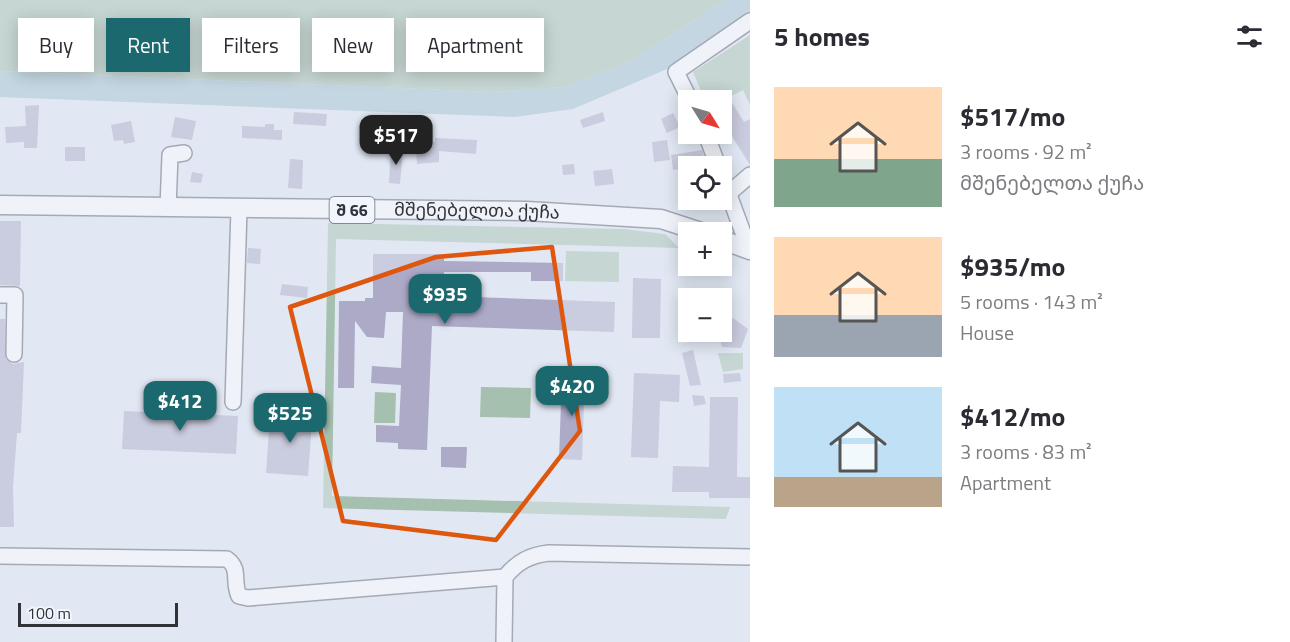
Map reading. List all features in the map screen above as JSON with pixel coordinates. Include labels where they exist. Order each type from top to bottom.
[{"type":"main road","name":"მშენებელთა ქუჩა","points":[[0,205],[527,212],[661,219],[678,225]]},
{"type":"main road","points":[[732,243],[749,249]]},
{"type":"street","points":[[685,90],[676,72],[750,21]]},
{"type":"street","points":[[168,208],[170,155],[184,153]]},
{"type":"street","points":[[732,191],[750,175]]},
{"type":"street","points":[[732,204],[749,249]]},
{"type":"street","points":[[233,402],[239,209]]},
{"type":"street","points":[[0,295],[15,295],[14,354]]},
{"type":"street","points":[[504,642],[505,577],[510,570],[534,555],[549,553],[750,557]]},
{"type":"street","points":[[0,556],[227,558],[233,563],[236,571],[235,587],[239,596],[248,598],[505,577]]},
{"type":"highlighted area","points":[[552,247],[580,431],[496,540],[343,521],[290,307],[436,257]]},
{"type":"green space","points":[[0,0],[726,0],[629,62],[565,87],[491,92],[23,72],[94,72],[94,18],[18,18],[18,72],[0,71]]},
{"type":"green space","points":[[750,35],[750,105],[743,90],[732,96],[732,90],[701,90],[693,72]]},
{"type":"green space","points":[[328,223],[624,229],[665,234],[678,247],[336,239],[332,496],[730,507],[726,519],[323,508]]},
{"type":"green space","points":[[566,251],[619,252],[619,282],[565,281]]},
{"type":"green space","points":[[718,353],[743,353],[743,369],[723,372]]},
{"type":"green space","points":[[481,387],[531,388],[530,418],[480,417]]},
{"type":"green space","points":[[375,392],[396,393],[395,423],[374,423]]},
{"type":"water","points":[[726,0],[750,0],[750,13],[667,69],[573,109],[514,117],[0,97],[0,71],[491,92],[565,87],[629,62]]},
{"type":"building","points":[[732,103],[744,122],[750,119],[750,165],[732,136]]},
{"type":"building","points":[[39,105],[37,148],[24,148],[24,142],[6,143],[5,127],[26,126],[25,106]]},
{"type":"building","points":[[294,112],[327,114],[326,126],[293,124]]},
{"type":"building","points":[[603,112],[605,121],[583,128],[580,120]]},
{"type":"building","points":[[673,113],[678,128],[667,133],[661,119]]},
{"type":"building","points":[[175,117],[196,121],[192,140],[171,137]]},
{"type":"building","points":[[131,121],[135,142],[124,144],[123,140],[114,141],[111,125]]},
{"type":"building","points":[[265,124],[274,124],[274,130],[282,130],[282,140],[242,138],[242,126],[265,127]]},
{"type":"building","points":[[364,132],[384,134],[382,151],[362,149]]},
{"type":"building","points":[[435,138],[477,140],[476,154],[439,151],[439,162],[417,164],[416,150],[429,149],[429,143],[435,142]]},
{"type":"building","points":[[667,140],[670,160],[654,162],[652,142]]},
{"type":"building","points":[[65,147],[85,147],[85,161],[65,161]]},
{"type":"building","points":[[391,149],[403,150],[400,184],[389,183]]},
{"type":"building","points":[[702,150],[704,156],[678,156],[678,169],[673,170],[671,155]]},
{"type":"building","points":[[290,159],[303,160],[302,189],[288,188]]},
{"type":"building","points":[[574,164],[575,174],[563,175],[562,165]]},
{"type":"building","points":[[612,169],[614,184],[595,186],[593,171]]},
{"type":"building","points":[[192,172],[203,174],[201,183],[190,182]]},
{"type":"building","points":[[0,221],[21,221],[20,286],[0,285]]},
{"type":"building","points":[[248,248],[261,249],[260,264],[247,263]]},
{"type":"building","points":[[373,254],[444,254],[444,261],[563,263],[563,281],[531,281],[531,272],[444,272],[443,296],[615,302],[614,332],[432,326],[427,450],[398,449],[398,443],[376,442],[376,425],[399,426],[401,385],[371,383],[372,366],[401,368],[403,312],[386,312],[384,338],[367,337],[355,321],[354,388],[338,388],[339,301],[365,301],[365,298],[373,298]]},
{"type":"building","points":[[633,278],[661,279],[660,338],[632,338]]},
{"type":"building","points":[[282,284],[308,287],[307,298],[280,295]]},
{"type":"building","points":[[0,319],[5,319],[6,359],[13,364],[24,362],[21,433],[17,433],[13,487],[14,527],[0,527]]},
{"type":"building","points":[[732,319],[748,329],[741,348],[722,347],[721,342],[732,342]]},
{"type":"building","points":[[693,350],[701,385],[690,386],[682,353]]},
{"type":"building","points":[[634,373],[680,375],[679,402],[660,401],[658,458],[631,457]]},
{"type":"building","points":[[740,373],[741,381],[724,383],[723,374]]},
{"type":"building","points":[[562,374],[585,374],[582,460],[559,459]]},
{"type":"building","points":[[692,395],[704,396],[706,404],[694,406]]},
{"type":"building","points":[[710,397],[738,397],[737,477],[750,477],[750,498],[709,498],[709,492],[672,492],[673,466],[709,467]]},
{"type":"building","points":[[296,408],[313,409],[308,476],[266,473],[270,416],[295,418]]},
{"type":"building","points":[[124,411],[238,416],[236,454],[122,449]]},
{"type":"building","points":[[441,447],[467,447],[466,468],[441,467]]}]
